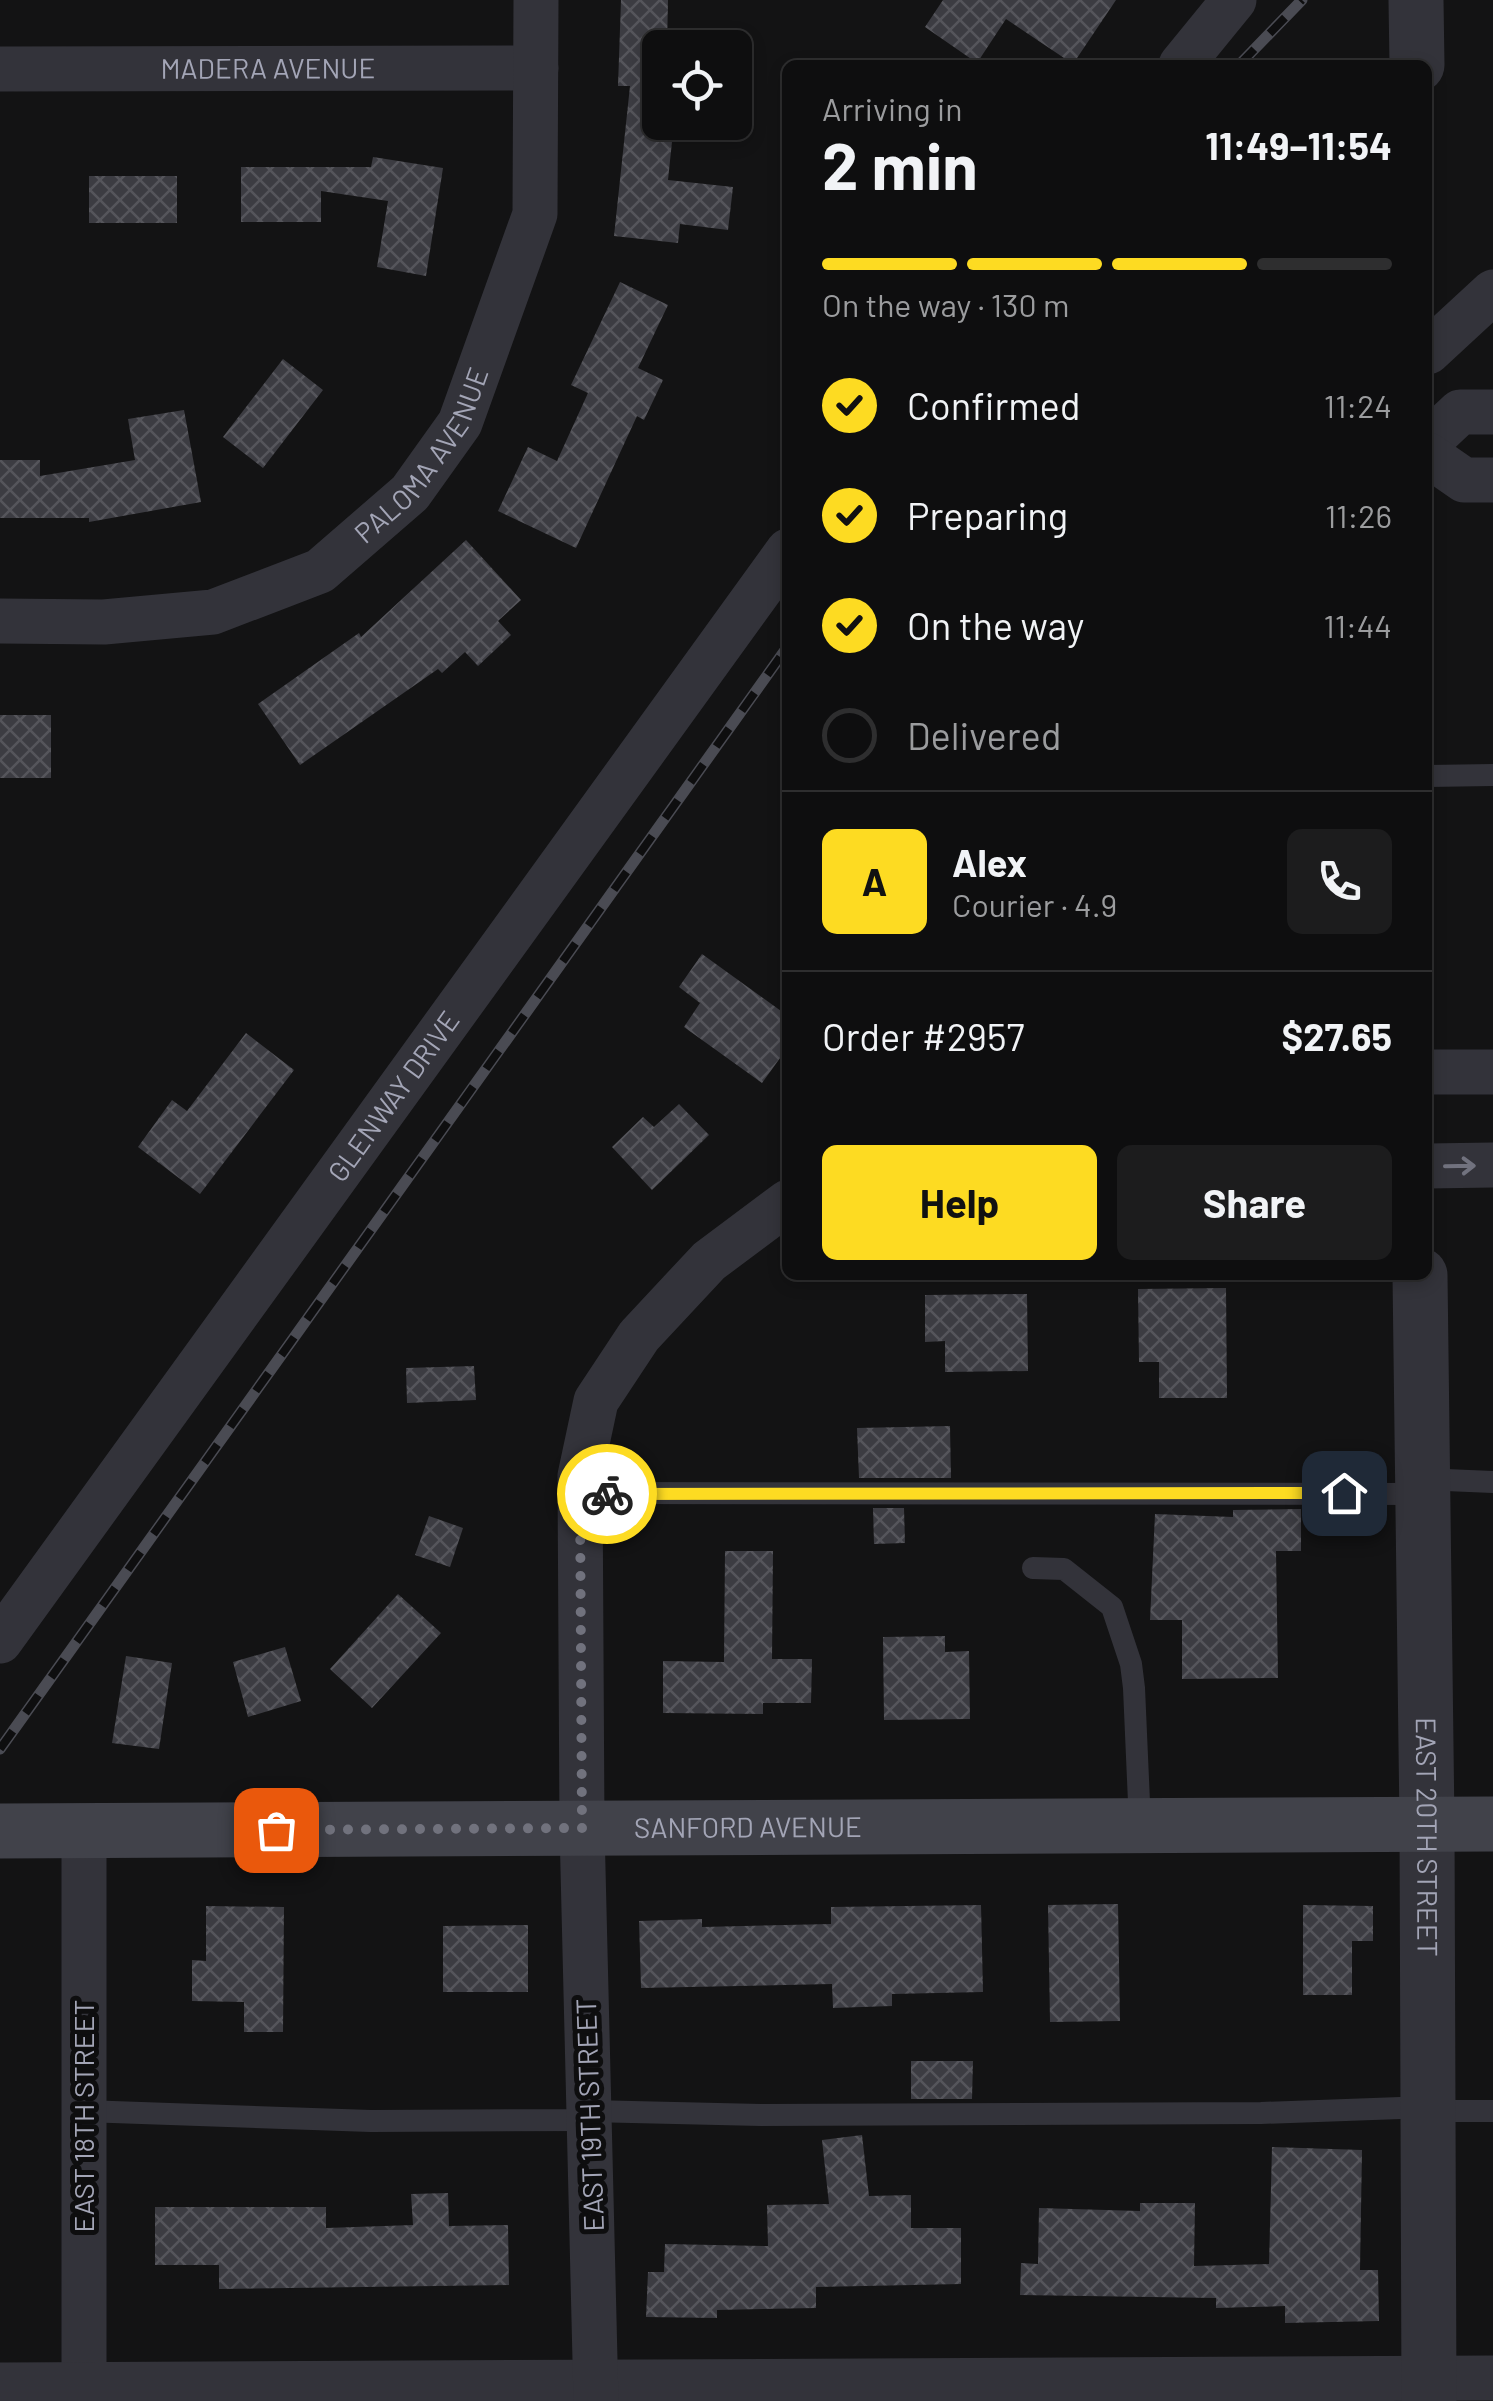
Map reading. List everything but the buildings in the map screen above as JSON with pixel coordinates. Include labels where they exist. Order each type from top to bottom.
[{"type":"main road","name":"SANFORD AVENUE","points":[[0,1831],[1493,1824]]},
{"type":"street","name":"PALOMA AVENUE","points":[[0,621],[104,622],[213,612],[320,571],[410,493],[460,423],[535,214],[536,0]]},
{"type":"street","points":[[1185,60],[1234,0]]},
{"type":"street","points":[[1416,0],[1417,60]]},
{"type":"street","name":"MADERA AVENUE","points":[[0,69],[536,68]]},
{"type":"street","points":[[1432,348],[1493,292]]},
{"type":"street","points":[[1432,438],[1460,412],[1493,412]]},
{"type":"street","points":[[1432,458],[1464,480],[1493,480]]},
{"type":"street","name":"GLENWAY DRIVE","points":[[0,1641],[782,559]]},
{"type":"street","points":[[1432,1072],[1493,1072]]},
{"type":"street","points":[[1432,1166],[1493,1165]]},
{"type":"street","name":"EAST 19TH STREET","points":[[596,2391],[582,1828],[580,1476],[596,1401],[640,1336],[709,1262],[782,1207]]},
{"type":"street","name":"EAST 20TH STREET","points":[[1420,1280],[1427,1824],[1428,2390]]},
{"type":"street","name":"EAST 18TH STREET","points":[[84,1830],[84,2393]]},
{"type":"street","points":[[0,2385],[84,2393],[1428,2390],[1493,2378]]},
{"type":"lane","points":[[1432,776],[1493,775]]},
{"type":"lane","points":[[580,1493],[1422,1486],[1493,1482]]},
{"type":"lane","points":[[1033,1568],[1064,1570],[1112,1607],[1133,1676],[1140,1825]]},
{"type":"lane","points":[[84,2111],[371,2121],[590,2116],[1493,2111]]},
{"type":"railway","points":[[1244,60],[1302,0]]},
{"type":"railway","points":[[0,1749],[782,654]]},
{"type":"way so far","points":[[276,1830],[582,1828],[580,1493],[607,1494]]},
{"type":"route","points":[[607,1494],[1344,1493]]}]
